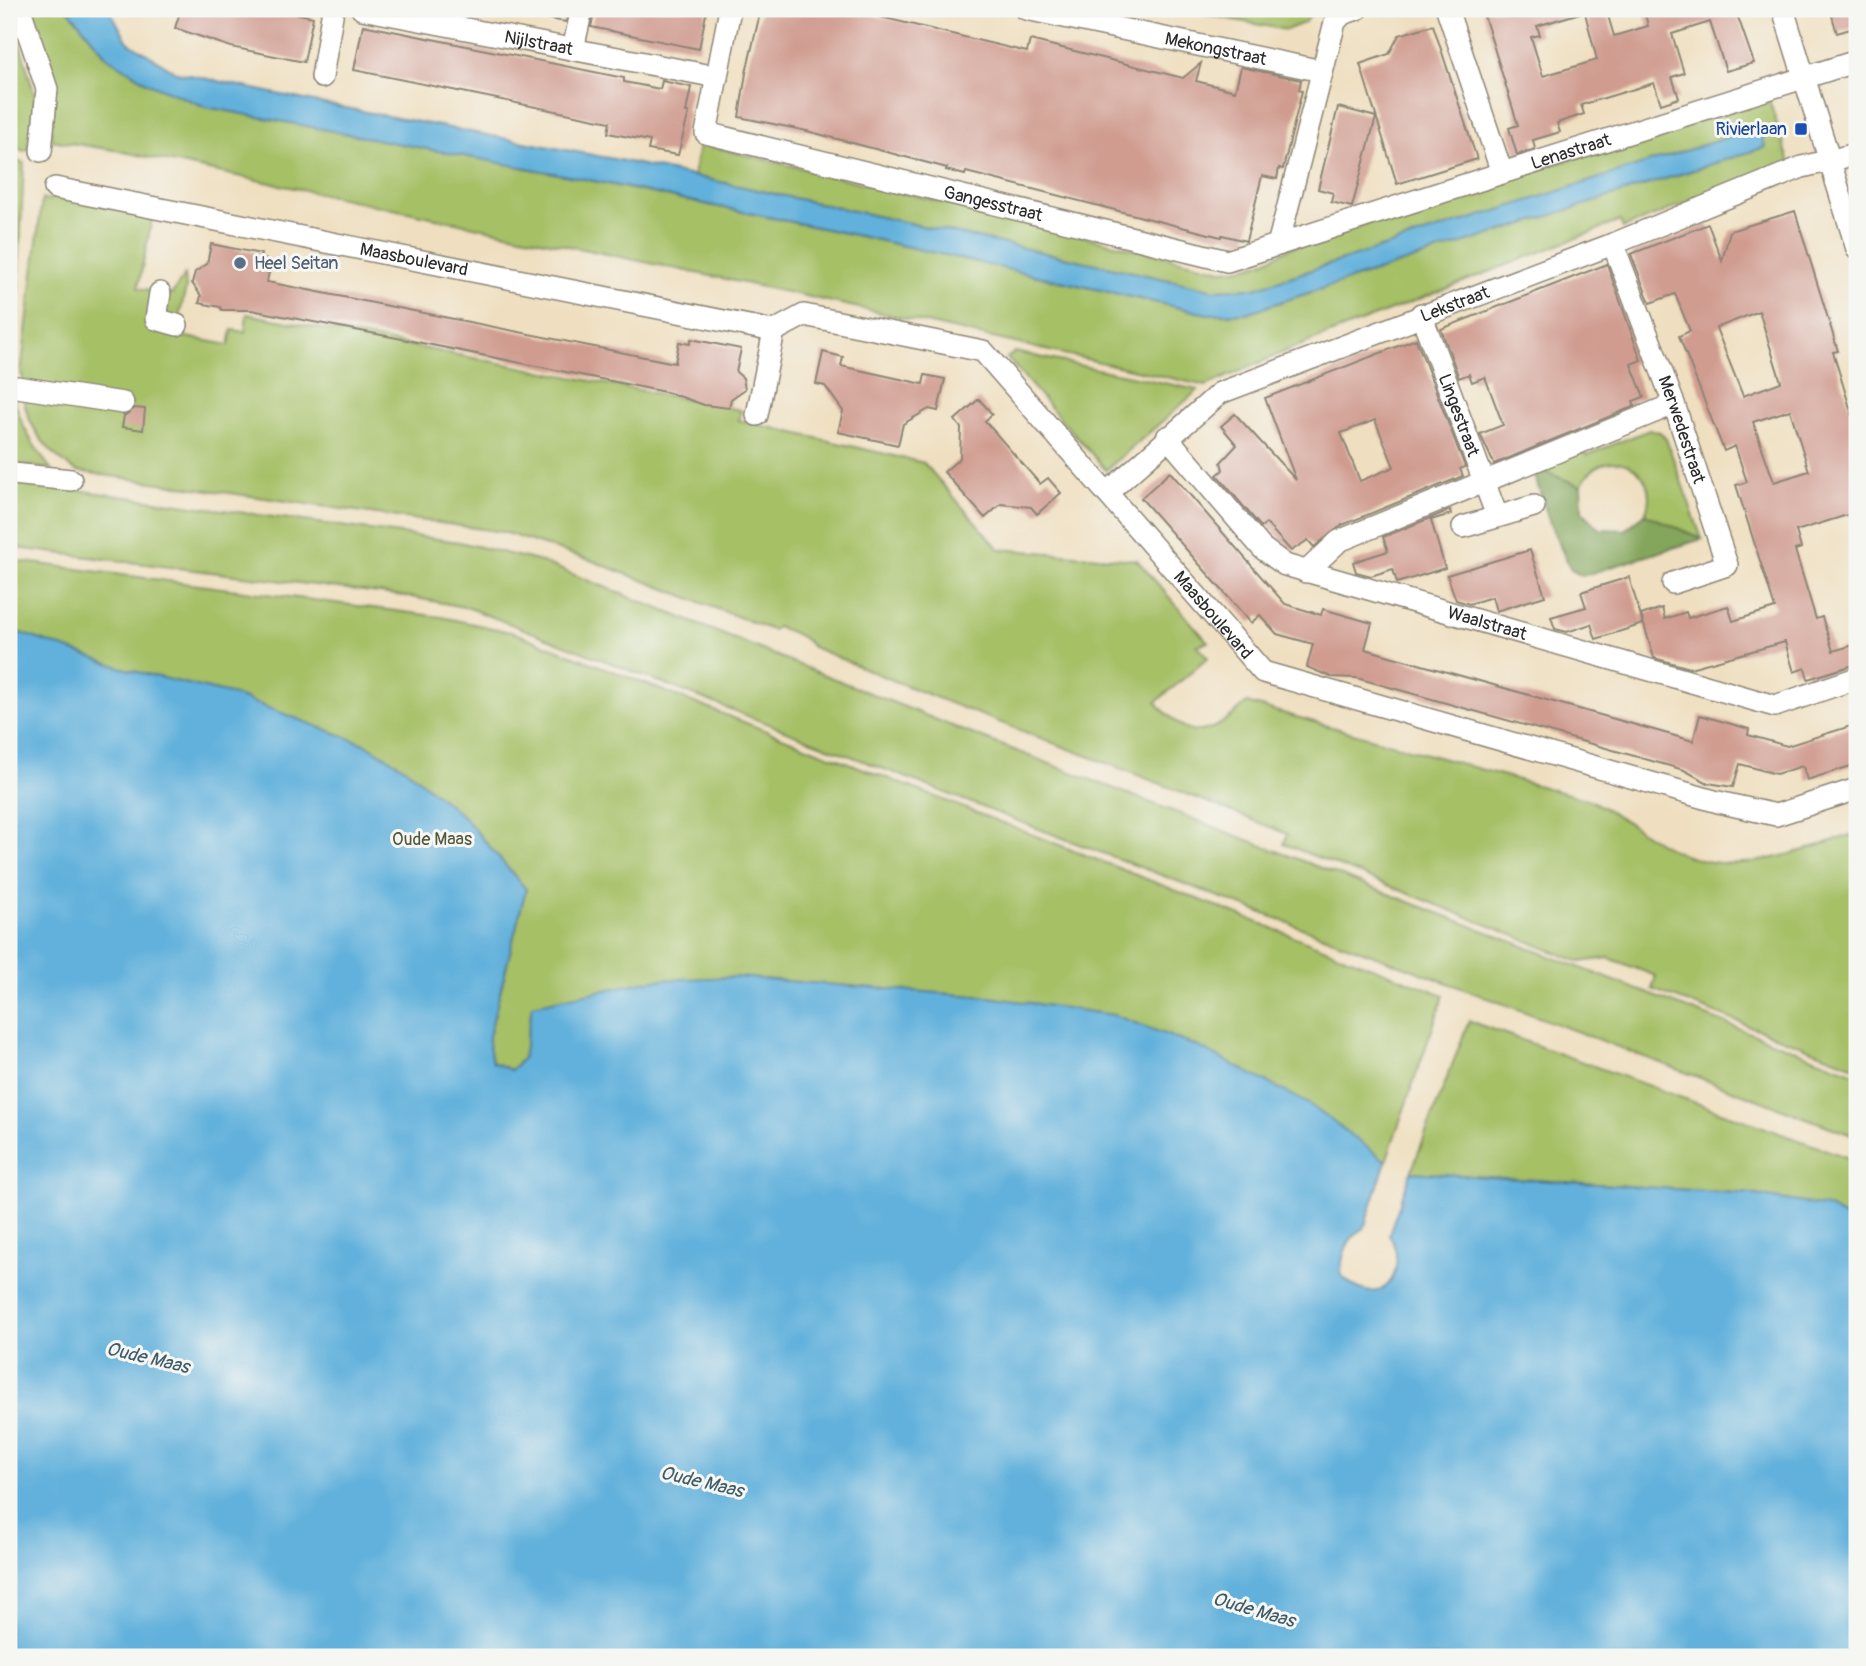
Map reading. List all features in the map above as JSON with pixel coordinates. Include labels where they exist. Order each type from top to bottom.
[{"type":"street","points":[[20,9],[47,89],[41,150]]},
{"type":"street","points":[[321,77],[333,9]]},
{"type":"street","name":"Nijlstraat","points":[[362,9],[472,19],[573,49],[717,77]]},
{"type":"street","points":[[573,49],[582,9]]},
{"type":"street","points":[[717,77],[730,9]]},
{"type":"street","name":"Mekongstraat","points":[[1026,9],[1322,71]]},
{"type":"street","points":[[1278,245],[1335,22],[1342,14],[1357,9]]},
{"type":"street","points":[[1447,9],[1502,173]]},
{"type":"street","points":[[1783,9],[1857,248]]},
{"type":"street","name":"Lenastraat","points":[[1502,173],[1857,61]]},
{"type":"street","name":"Gangesstraat","points":[[717,77],[706,133],[1227,261],[1502,173]]},
{"type":"street","name":"Lekstraat","points":[[1107,493],[1167,437],[1220,393],[1421,314],[1613,244],[1802,167],[1857,154]]},
{"type":"street","name":"Maasboulevard","points":[[55,188],[774,331],[804,315],[983,351],[1263,672],[1718,802],[1776,816],[1857,789]]},
{"type":"street","name":"Merwedestraat","points":[[1613,244],[1674,404],[1727,565],[1673,583]]},
{"type":"street","points":[[160,293],[156,319],[177,325]]},
{"type":"street","name":"Lingestraat","points":[[1421,314],[1497,516]]},
{"type":"street","points":[[757,415],[774,331]]},
{"type":"street","points":[[17,387],[122,403]]},
{"type":"street","points":[[1306,572],[1339,541],[1674,404]]},
{"type":"street","name":"Waalstraat","points":[[1167,437],[1262,548],[1285,565],[1775,706],[1857,678]]},
{"type":"street","points":[[13,474],[71,480]]},
{"type":"street","points":[[1463,527],[1534,506]]},
{"type":"green space","points":[[10,9],[35,96],[32,146],[25,151],[9,147]]},
{"type":"green space","points":[[30,9],[68,9],[106,56],[579,178],[855,235],[1207,314],[1246,313],[1765,147],[1760,127],[1255,288],[1215,290],[693,176],[700,141],[709,146],[1222,270],[1258,264],[1291,247],[1768,97],[1790,163],[1623,228],[1620,221],[1291,349],[1206,386],[810,297],[114,150],[51,140],[54,76]]},
{"type":"green space","points":[[1179,9],[1315,9],[1304,23],[1286,30]]},
{"type":"green space","points":[[9,159],[24,163],[17,314],[9,372]]},
{"type":"green space","points":[[51,196],[153,214],[138,288],[172,294],[185,275],[186,288],[175,335],[229,345],[232,330],[245,332],[247,314],[741,410],[739,420],[924,463],[999,549],[1137,560],[1208,642],[1197,645],[1208,658],[1156,702],[1180,725],[1190,730],[1211,729],[1247,703],[1589,800],[1662,844],[1686,856],[1711,862],[1759,861],[1857,833],[1857,1067],[1652,989],[1656,976],[1609,958],[1580,962],[1284,844],[1287,834],[870,671],[811,646],[791,632],[777,627],[772,630],[590,560],[503,532],[76,471],[51,451],[38,435],[25,406],[21,373],[42,199],[50,200]]},
{"type":"green space","points":[[1015,352],[1198,390],[1106,470],[1007,358]]},
{"type":"green space","points":[[9,375],[23,425],[51,469],[9,464]]},
{"type":"green space","points":[[1649,430],[1660,432],[1666,439],[1702,539],[1645,514],[1649,498],[1646,484],[1639,473],[1628,465],[1616,462],[1603,464],[1591,472],[1581,486],[1532,467],[1580,448],[1587,455]]},
{"type":"green space","points":[[1532,467],[1581,486],[1582,511],[1600,529],[1625,530],[1645,514],[1702,539],[1582,576],[1571,570],[1550,524]]},
{"type":"green space","points":[[9,481],[459,542],[542,562],[967,732],[1857,1074],[1857,1137],[1031,826],[469,608],[411,597],[9,547]]},
{"type":"green space","name":"Oude Maas","points":[[9,560],[441,617],[515,633],[1444,995],[1386,1161],[1383,1159],[1356,1232],[1344,1237],[1337,1258],[9,968]]},
{"type":"green space","points":[[1469,1021],[1857,1161],[1857,1236],[1851,1220],[1751,1194],[1411,1172]]},
{"type":"water","points":[[68,9],[109,9],[128,42],[176,72],[314,102],[624,161],[1215,290],[1255,288],[1760,127],[1765,147],[1246,313],[1207,314],[855,235],[579,178],[206,107],[148,83],[106,56]]},
{"type":"water","points":[[9,629],[126,669],[234,695],[367,745],[405,768],[464,817],[526,889],[488,1040],[492,1062],[511,1070],[523,1058],[532,1005],[653,980],[738,977],[989,997],[1114,1015],[1199,1047],[1309,1104],[1386,1161],[1364,1228],[1349,1242],[1342,1262],[1341,1275],[1367,1291],[1379,1290],[1394,1276],[1395,1249],[1389,1234],[1411,1172],[1751,1194],[1827,1207],[1851,1220],[1857,1236],[1857,1657],[9,1657]]},
{"type":"building","points":[[181,9],[275,9],[313,17],[304,62],[231,47],[175,28]]},
{"type":"building","points":[[539,9],[569,9],[566,22],[538,17]]},
{"type":"building","points":[[595,9],[707,9],[699,49],[591,27]]},
{"type":"building","points":[[761,9],[847,9],[1027,52],[1030,40],[1183,78],[1201,63],[1196,81],[1235,91],[1241,67],[1301,80],[1299,90],[1302,91],[1283,169],[1279,168],[1277,179],[1262,176],[1246,241],[966,172],[965,175],[807,131],[739,117]]},
{"type":"building","points":[[1482,9],[1579,9],[1580,13],[1537,26],[1540,35],[1531,37],[1543,76],[1597,60],[1584,9],[1606,9],[1614,36],[1648,26],[1645,14],[1663,9],[1739,9],[1737,14],[1754,63],[1726,71],[1710,22],[1672,34],[1684,73],[1672,77],[1679,98],[1661,104],[1654,83],[1581,105],[1584,114],[1557,123],[1560,132],[1533,140],[1535,149],[1517,155],[1509,128],[1518,125]]},
{"type":"building","points":[[1830,9],[1857,9],[1857,27],[1837,33]]},
{"type":"building","points":[[363,25],[624,78],[624,82],[660,89],[662,81],[691,87],[686,112],[689,112],[678,155],[648,150],[650,141],[608,133],[610,122],[354,70]]},
{"type":"building","points":[[1433,25],[1477,159],[1397,184],[1360,64],[1389,54],[1399,35]]},
{"type":"building","points":[[1338,107],[1376,117],[1352,207],[1331,202],[1333,193],[1318,189]]},
{"type":"building","points":[[1795,211],[1838,351],[1833,352],[1857,431],[1857,512],[1796,531],[1801,548],[1795,550],[1816,619],[1822,617],[1833,651],[1857,644],[1857,664],[1808,679],[1805,668],[1794,672],[1785,642],[1690,668],[1654,658],[1641,615],[1662,608],[1665,619],[1686,612],[1688,618],[1728,606],[1733,621],[1775,608],[1736,485],[1747,482],[1735,446],[1724,451],[1679,336],[1690,331],[1675,294],[1650,303],[1631,254],[1708,224],[1722,261],[1730,231]],"holes":[[[1759,311],[1781,382],[1743,396],[1716,328]],[[1790,410],[1809,471],[1774,482],[1753,422]]]},
{"type":"building","points":[[211,244],[261,254],[260,258],[271,261],[267,282],[675,363],[679,342],[690,344],[691,339],[741,349],[736,372],[743,378],[745,389],[731,399],[729,408],[704,405],[670,393],[392,337],[251,310],[222,310],[220,307],[199,303],[201,296],[192,283],[195,272],[207,264]]},
{"type":"building","points":[[1607,264],[1641,360],[1631,364],[1644,397],[1633,401],[1635,406],[1494,464],[1480,434],[1503,425],[1485,377],[1472,382],[1469,374],[1459,378],[1441,329]]},
{"type":"building","points":[[1416,339],[1465,467],[1460,469],[1463,476],[1342,525],[1314,547],[1308,540],[1291,551],[1266,523],[1261,527],[1217,475],[1223,470],[1221,462],[1237,445],[1221,426],[1235,414],[1296,480],[1265,398]],"holes":[[[1375,420],[1394,467],[1360,481],[1341,433]]]},
{"type":"building","points":[[823,352],[843,357],[841,366],[923,384],[925,375],[945,379],[938,411],[929,409],[903,424],[898,445],[838,432],[843,411],[825,386],[816,384]]},
{"type":"building","points":[[979,399],[992,414],[985,421],[1040,484],[1048,478],[1061,493],[1037,514],[1031,507],[1001,504],[985,518],[944,472],[960,458],[961,428],[955,420]]},
{"type":"building","points":[[135,408],[145,409],[143,430],[122,427],[124,416]]},
{"type":"building","points":[[1170,472],[1285,604],[1321,615],[1323,609],[1372,623],[1365,649],[1693,741],[1700,715],[1749,729],[1748,735],[1787,746],[1857,724],[1857,764],[1807,780],[1803,766],[1776,774],[1740,764],[1733,787],[1708,783],[1684,770],[1357,678],[1331,677],[1307,667],[1313,644],[1277,634],[1260,615],[1251,623],[1141,498]]},
{"type":"building","points":[[1450,510],[1451,514],[1431,520],[1445,568],[1397,583],[1393,569],[1371,576],[1356,572],[1353,562],[1388,551],[1383,537]]},
{"type":"building","points":[[1530,550],[1545,596],[1496,611],[1492,597],[1469,604],[1456,600],[1447,575]]},
{"type":"building","points":[[1629,577],[1643,624],[1596,639],[1591,624],[1567,632],[1555,629],[1551,617],[1586,607],[1581,592]]},
{"type":"place","name":"Rivierlaan","points":[[1801,129]]},
{"type":"place","name":"Heel Seitan","points":[[240,263]]}]
